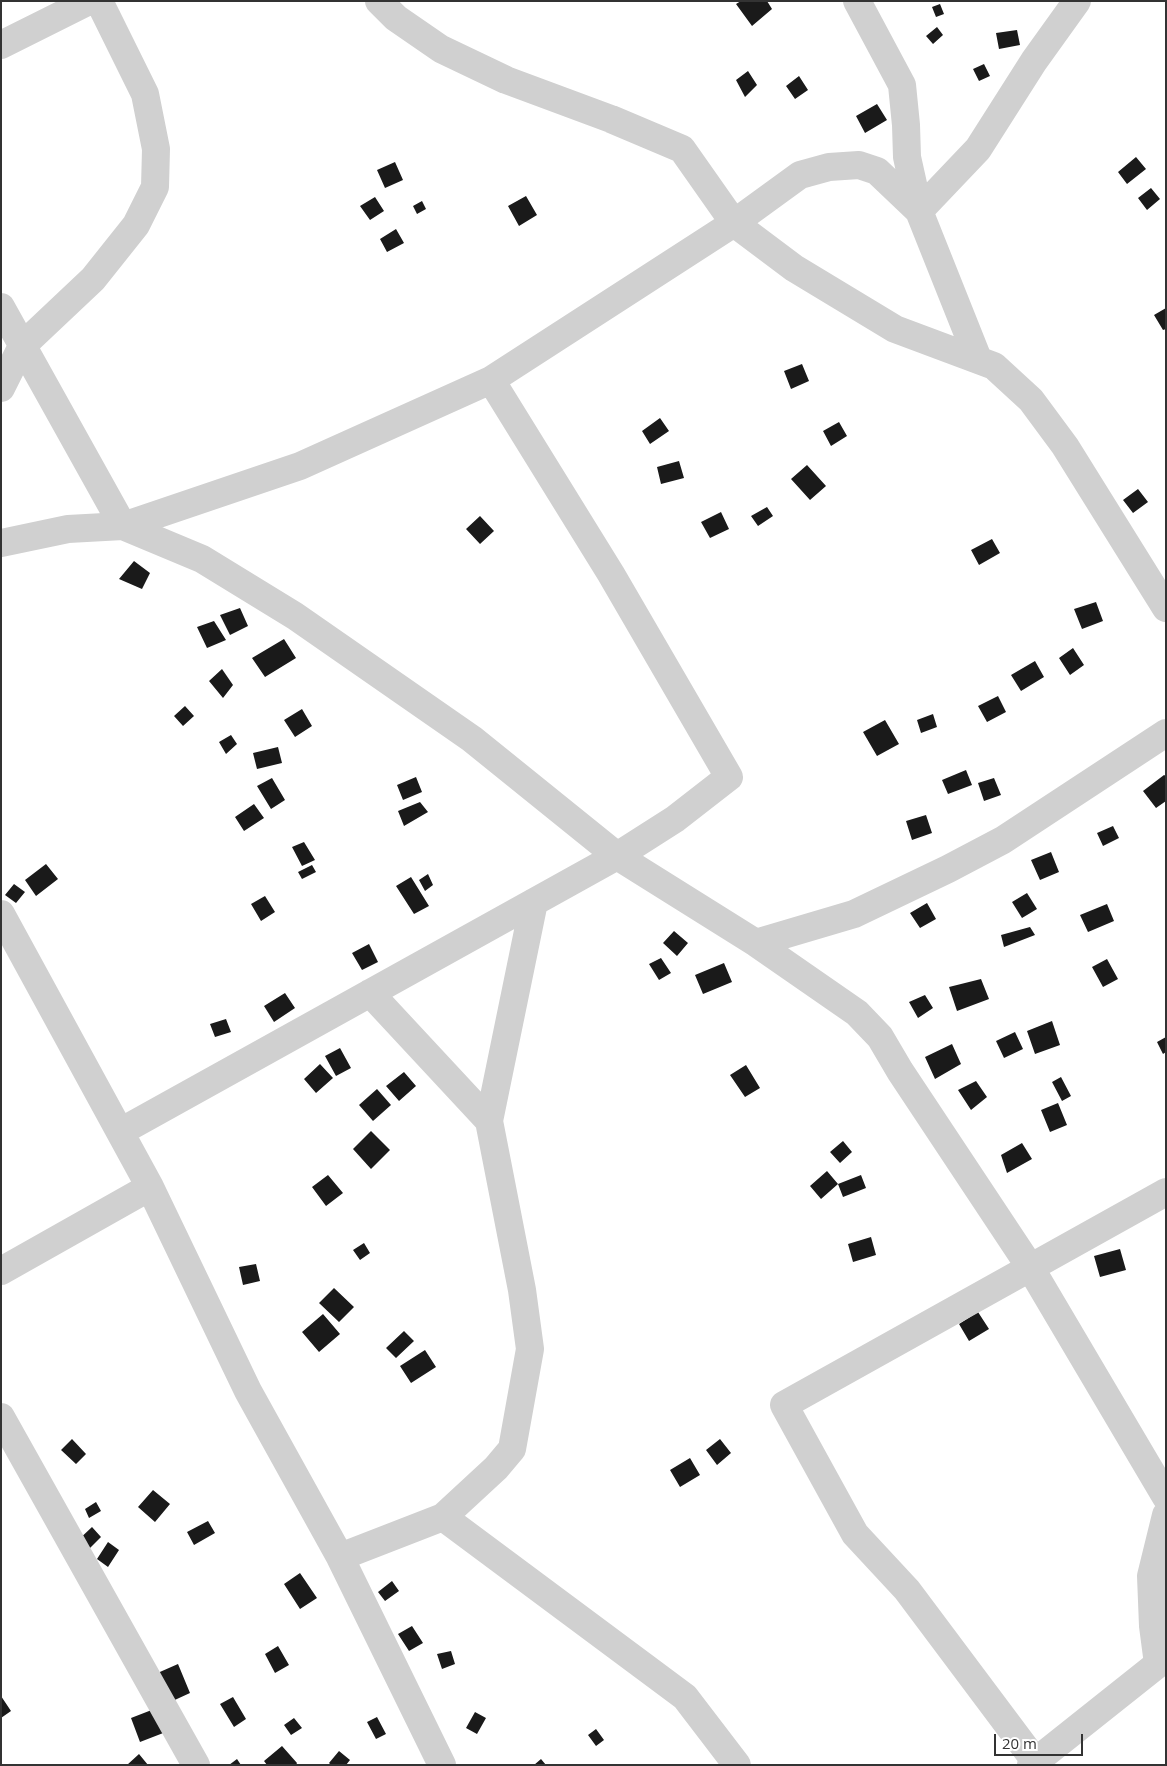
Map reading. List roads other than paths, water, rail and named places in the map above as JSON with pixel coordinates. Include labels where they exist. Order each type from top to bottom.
[{"type":"street","points":[[1,45],[89,1]]},
{"type":"street","points":[[1,388],[22,346],[93,279],[136,225],[154,187],[156,149],[146,94],[99,1]]},
{"type":"street","points":[[379,1],[396,18],[442,49],[506,80],[611,119],[682,149],[734,223],[794,268],[895,329],[994,366],[1031,400],[1065,446],[1166,608]]},
{"type":"street","points":[[857,1],[902,85],[907,157],[919,211],[978,359]]},
{"type":"street","points":[[919,211],[978,149],[1034,61],[1077,1]]},
{"type":"street","points":[[1,543],[68,528],[123,526],[300,466],[491,380],[734,223],[800,175],[829,167],[858,165],[877,171],[919,211]]},
{"type":"street","points":[[1,307],[123,526],[202,559],[295,616],[472,739],[617,856],[756,943],[857,1013],[880,1037],[1030,1267],[1166,1496]]},
{"type":"street","points":[[120,1132],[617,856],[675,819],[729,777],[611,574],[491,380]]},
{"type":"street","points":[[756,943],[854,914],[948,869],[1003,840],[1166,733]]},
{"type":"street","points":[[340,1557],[443,1517],[496,1468],[512,1449],[530,1349],[522,1290],[489,1121],[534,902]]},
{"type":"street","points":[[1,914],[150,1187],[248,1391],[340,1557],[442,1765]]},
{"type":"street","points":[[370,993],[489,1121]]},
{"type":"street","points":[[1,1271],[150,1187]]},
{"type":"street","points":[[1166,1192],[784,1405],[855,1534],[907,1590],[1033,1763],[1162,1662],[1153,1626],[1151,1576],[1166,1515]]},
{"type":"street","points":[[1,1416],[196,1765]]},
{"type":"street","points":[[443,1517],[685,1697],[737,1765]]}]
